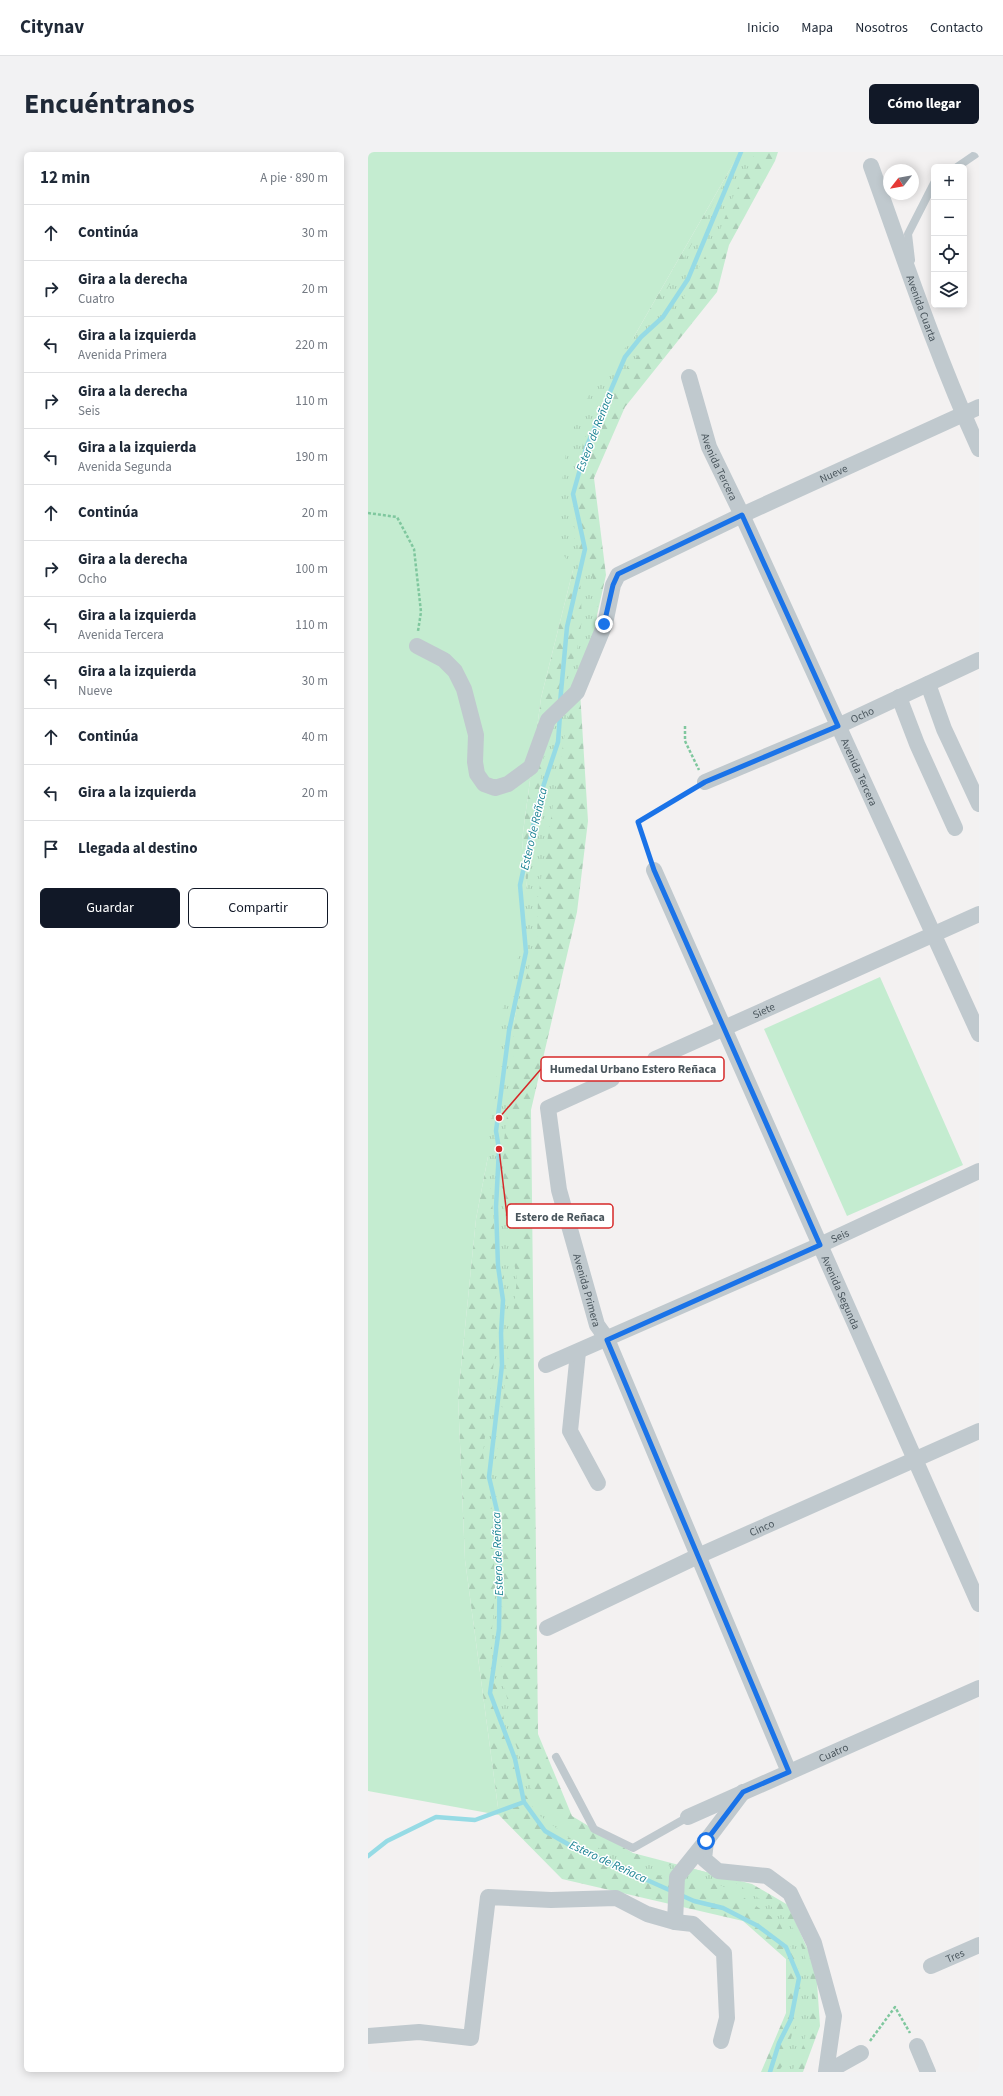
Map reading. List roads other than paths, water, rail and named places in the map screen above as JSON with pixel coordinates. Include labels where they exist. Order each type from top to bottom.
[{"type":"street","name":"Avenida Cuarta","points":[[871,166],[963,414],[979,449]]},
{"type":"street","name":"Avenida Tercera","points":[[689,377],[709,447],[742,515],[979,1034]]},
{"type":"street","name":"Nueve","points":[[417,646],[444,660],[455,671],[464,688],[476,735],[475,762],[477,774],[484,784],[495,788],[508,784],[531,767],[548,720],[577,692],[604,624],[613,585],[618,574],[742,515],[979,407]]},
{"type":"street","name":"Ocho","points":[[705,782],[838,726],[979,660]]},
{"type":"street","points":[[928,684],[944,729],[979,804]]},
{"type":"street","points":[[899,697],[917,744],[955,828]]},
{"type":"street","name":"Avenida Segunda","points":[[654,870],[979,1604]]},
{"type":"street","name":"Siete","points":[[655,1059],[979,914]]},
{"type":"street","name":"Avenida Primera","points":[[612,1079],[548,1108],[559,1190],[597,1325],[607,1340],[789,1772]]},
{"type":"street","name":"Seis","points":[[546,1365],[607,1340],[820,1245],[979,1171]]},
{"type":"street","points":[[578,1352],[570,1431],[598,1483]]},
{"type":"street","name":"Cinco","points":[[547,1628],[698,1556],[979,1431]]},
{"type":"street","name":"Cuatro","points":[[688,1817],[979,1688]]},
{"type":"street","points":[[675,1922],[677,1877],[743,1792]]},
{"type":"street","points":[[706,1841],[704,1859],[718,1871],[767,1876],[790,1893],[814,1943],[834,2016],[826,2072]]},
{"type":"street","points":[[368,2036],[420,2032],[471,2038],[488,1896],[551,1900],[616,1898],[647,1914],[675,1922],[693,1924],[724,1953],[727,2018],[721,2041]]},
{"type":"street","name":"Tres","points":[[931,1966],[979,1945]]},
{"type":"street","points":[[917,2046],[928,2072]]},
{"type":"street","points":[[826,2072],[861,2053]]},
{"type":"lane","points":[[961,164],[979,152]]},
{"type":"lane","points":[[914,285],[908,234],[931,189]]},
{"type":"lane","points":[[556,1757],[594,1829],[633,1848],[688,1817]]},
{"type":"waterway","name":"Estero de Reñaca","points":[[560,703],[567,627],[585,549],[573,494],[586,448],[625,357],[641,337],[663,317],[688,279],[741,152]]},
{"type":"waterway","name":"Estero de Reñaca","points":[[560,715],[558,742],[539,799],[520,885],[526,952],[509,1031],[496,1131],[499,1149],[496,1207],[498,1266],[503,1300],[501,1333],[502,1365],[489,1477],[498,1515],[500,1546],[499,1629],[490,1693],[515,1759],[524,1802],[545,1831],[573,1847],[694,1901],[723,1908],[758,1926],[786,1947],[799,1978],[791,2019],[779,2043],[770,2072]]},
{"type":"waterway","points":[[368,1856],[387,1841],[436,1817],[475,1820],[524,1802]]},
{"type":"place","name":"Humedal Urbano Estero Reñaca","points":[[499,1118]]},
{"type":"place","name":"Estero de Reñaca","points":[[499,1149]]}]
